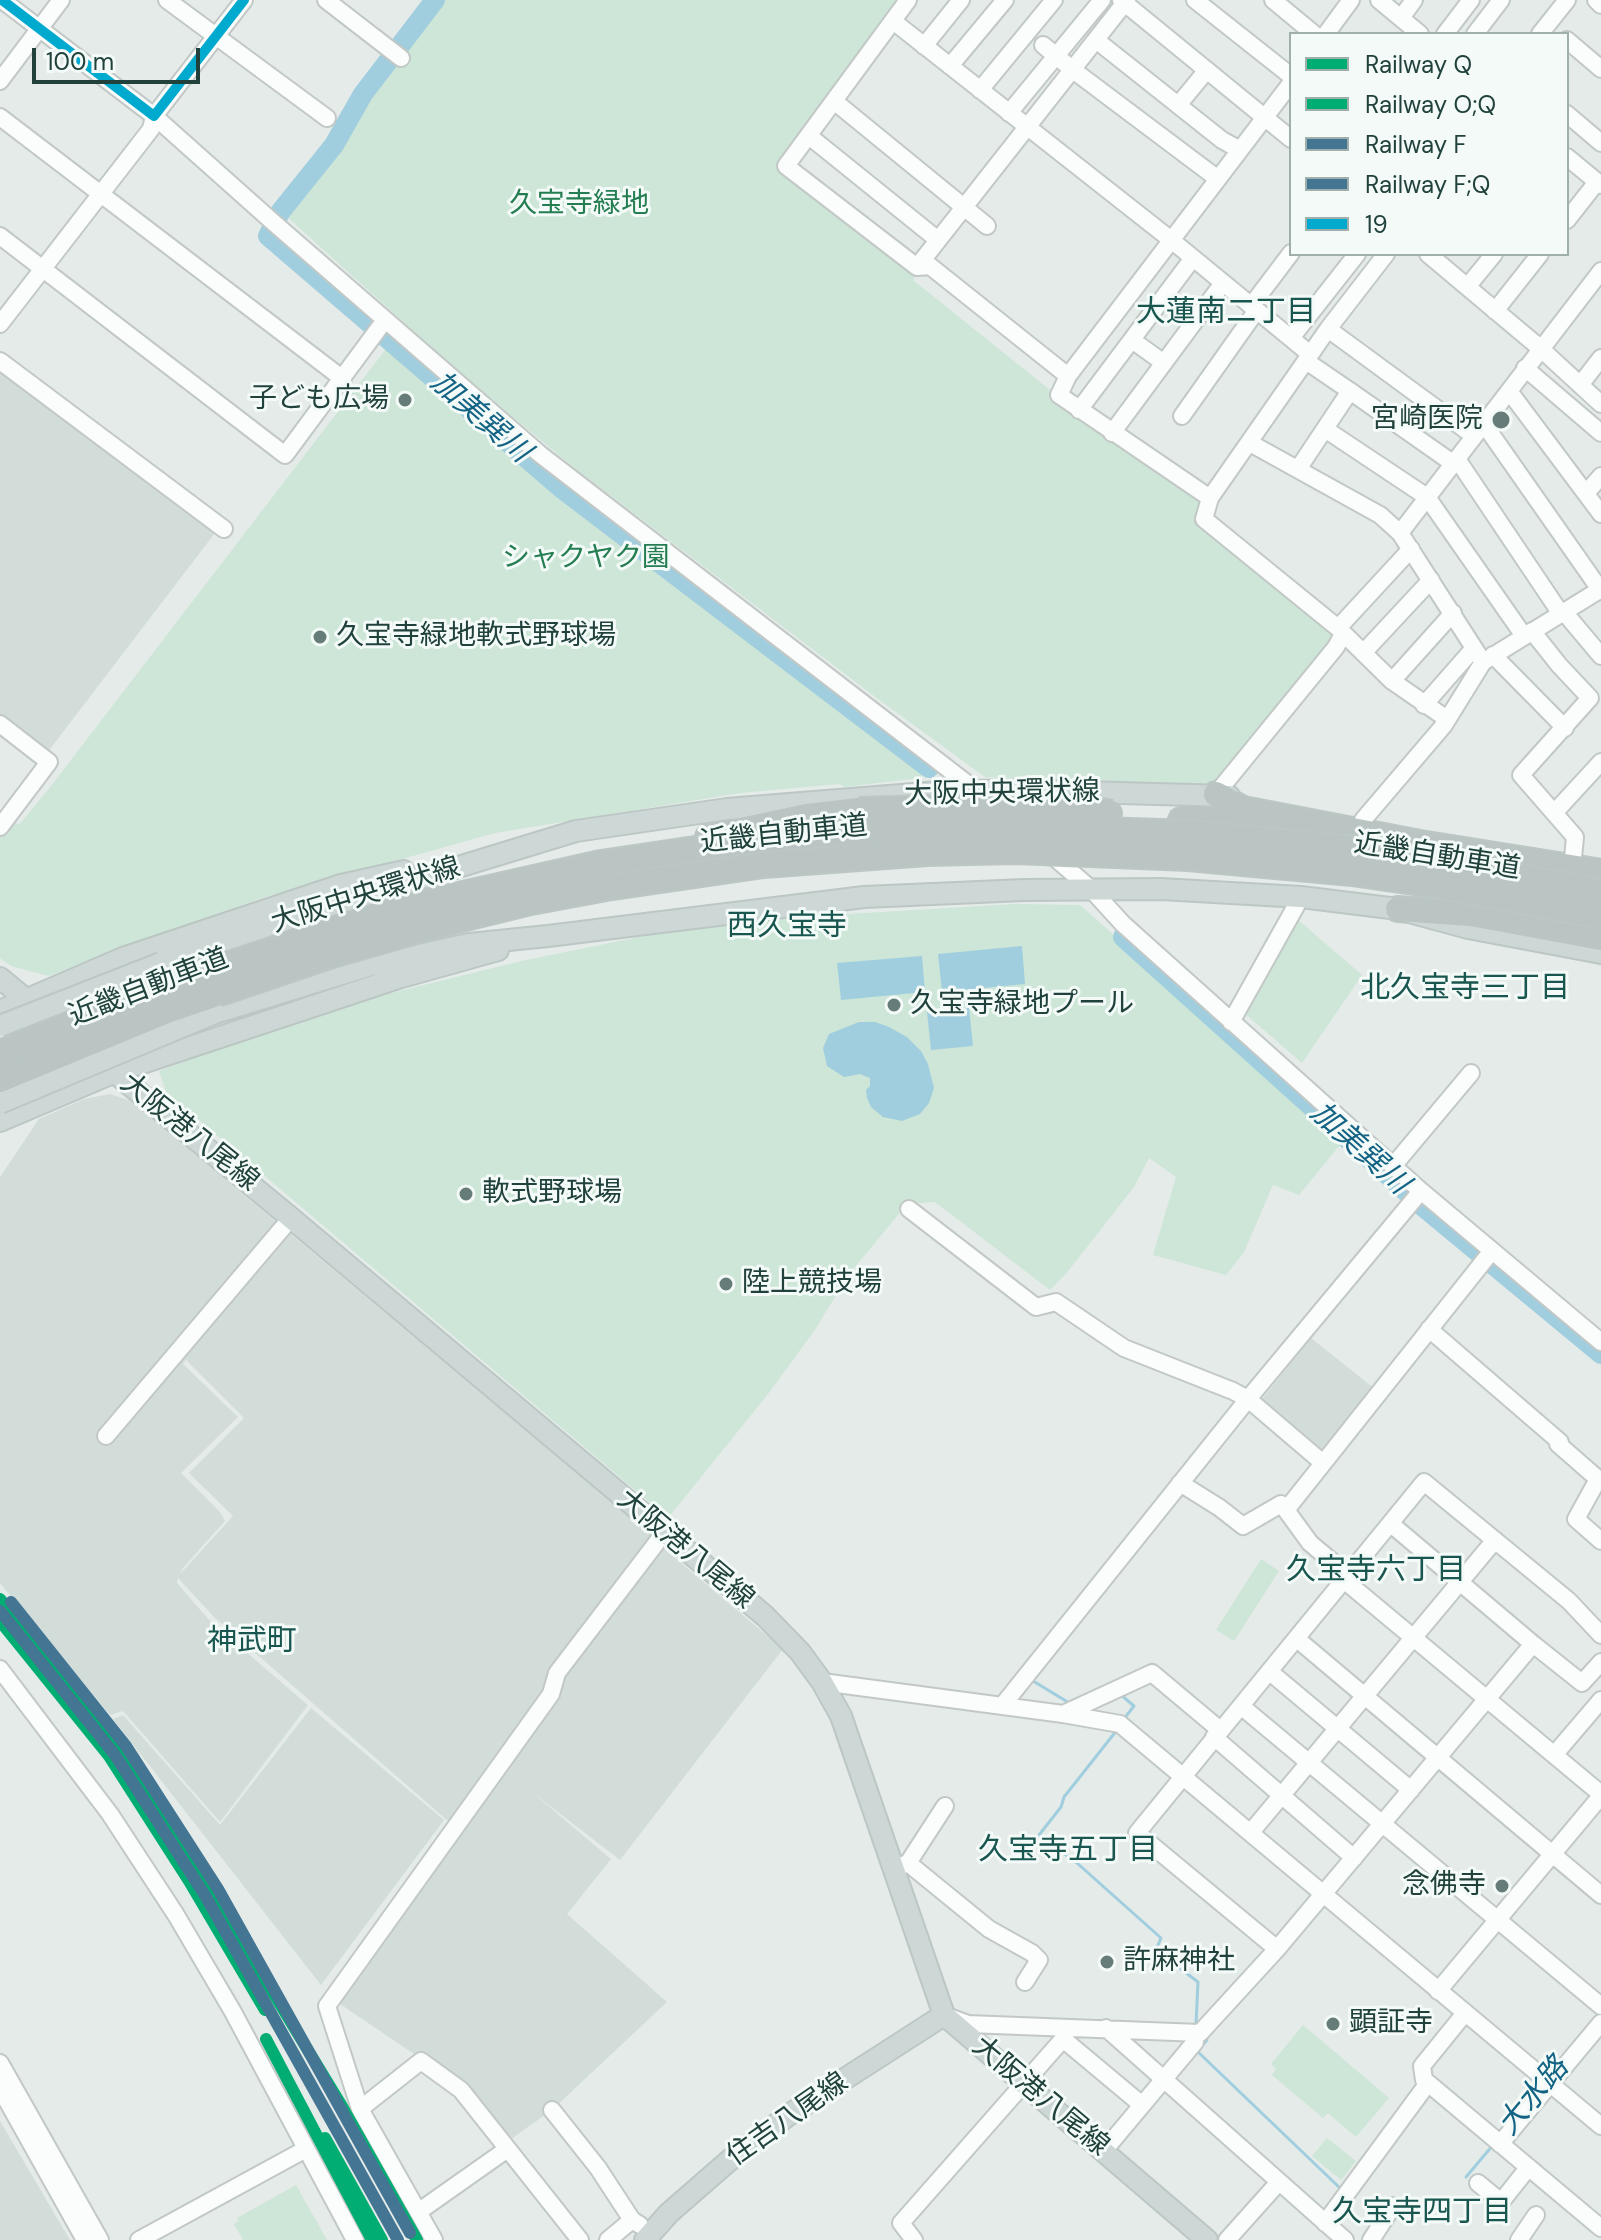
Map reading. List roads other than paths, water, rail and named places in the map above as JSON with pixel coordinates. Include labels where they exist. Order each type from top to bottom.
[{"type":"highway","points":[[1216,794],[1243,809],[1420,843],[1601,872]]},
{"type":"highway","points":[[601,863],[768,824],[859,810],[1015,806],[1090,809],[1111,813],[1179,857],[1177,834],[1181,820],[1192,818],[1420,843]]},
{"type":"highway","name":"近畿自動車道","points":[[0,1053],[155,989],[325,932],[428,902],[601,863],[715,845],[924,828],[1096,828],[1355,849],[1601,892]]},
{"type":"highway","name":"近畿自動車道","points":[[0,1080],[167,1011],[303,964],[433,926],[531,902],[606,888],[764,865],[942,852],[1160,856],[1352,873],[1601,916]]},
{"type":"highway","points":[[1398,909],[1471,914],[1601,938]]},
{"type":"main road","name":"大阪中央環状線","points":[[0,1026],[161,963],[301,915],[576,831],[727,809],[977,791],[1216,794],[1601,864]]},
{"type":"main road","points":[[0,1011],[123,958],[341,885],[576,831]]},
{"type":"main road","points":[[0,1103],[215,1013],[368,966],[469,944],[864,897],[1091,889],[1161,889],[1301,897],[1398,909],[1468,928],[1601,953]]},
{"type":"main road","points":[[0,1121],[115,1072],[398,978],[548,936]]},
{"type":"main road","name":"大阪港八尾線","points":[[0,978],[765,1616],[800,1652],[841,1716],[900,1866],[944,2015],[1207,2240]]},
{"type":"main road","name":"住吉八尾線","points":[[649,2235],[731,2159],[787,2116],[944,2015]]},
{"type":"street","points":[[2,0],[154,116],[541,455],[977,791],[1091,889],[1123,924],[1393,1166],[1417,1196],[1487,1256],[1601,1342]]},
{"type":"street","points":[[0,81],[61,0]]},
{"type":"street","points":[[167,0],[327,118]]},
{"type":"street","points":[[0,324],[151,129],[154,116],[244,0]]},
{"type":"street","points":[[326,0],[401,58]]},
{"type":"street","points":[[908,0],[786,166],[917,267],[930,266],[1068,376]]},
{"type":"street","points":[[924,46],[961,0]]},
{"type":"street","points":[[950,66],[1005,0]]},
{"type":"street","points":[[980,90],[1054,0]]},
{"type":"street","points":[[1009,113],[1050,50],[1102,0]]},
{"type":"street","points":[[1195,0],[1289,74]]},
{"type":"street","points":[[1273,0],[1312,32]]},
{"type":"street","points":[[1327,32],[1351,0]]},
{"type":"street","points":[[1379,0],[1407,28]]},
{"type":"street","points":[[1407,28],[1414,0]]},
{"type":"street","points":[[1447,32],[1471,0]]},
{"type":"street","points":[[1477,32],[1501,0]]},
{"type":"street","points":[[1550,31],[1567,0]]},
{"type":"street","points":[[1596,0],[1601,5]]},
{"type":"street","points":[[917,267],[1124,1],[1289,137]]},
{"type":"street","points":[[893,21],[1170,239],[1291,338],[1308,357],[1350,391],[1455,462],[1563,613],[1601,656]]},
{"type":"street","points":[[1096,40],[1222,140],[1240,150]]},
{"type":"street","points":[[1569,42],[1601,69]]},
{"type":"street","points":[[1050,50],[1218,179]]},
{"type":"street","points":[[1179,104],[1207,70]]},
{"type":"street","points":[[1210,498],[1059,395],[1068,376],[1289,86]]},
{"type":"street","points":[[834,101],[987,226]]},
{"type":"street","points":[[1569,116],[1601,143]]},
{"type":"street","points":[[0,117],[343,379]]},
{"type":"street","points":[[809,136],[938,240]]},
{"type":"street","points":[[1569,161],[1599,184],[1569,218]]},
{"type":"street","points":[[0,236],[285,455],[385,320]]},
{"type":"street","points":[[1182,416],[1289,256]]},
{"type":"street","points":[[1291,338],[1355,256]]},
{"type":"street","points":[[1384,256],[1328,329],[1210,498],[1204,519],[1340,631],[1392,681],[1447,719]]},
{"type":"street","points":[[1431,256],[1601,404]]},
{"type":"street","points":[[1467,287],[1492,256]]},
{"type":"street","points":[[1495,311],[1538,256]]},
{"type":"street","points":[[1079,410],[1193,258]]},
{"type":"street","points":[[1400,533],[1601,271]]},
{"type":"street","points":[[1112,433],[1223,283]]},
{"type":"street","points":[[1328,329],[1479,430],[1601,590],[1528,634],[1484,655],[1424,705]]},
{"type":"street","points":[[1132,340],[1164,363]]},
{"type":"street","points":[[1580,385],[1601,358]]},
{"type":"street","points":[[0,361],[224,529]]},
{"type":"street","points":[[1525,368],[1601,433]]},
{"type":"street","points":[[1298,469],[1350,391]]},
{"type":"street","points":[[1509,391],[1601,514]]},
{"type":"street","points":[[1325,429],[1427,497],[1528,634],[1590,698],[1521,775],[1575,837],[1573,858]]},
{"type":"street","points":[[1250,443],[1380,515],[1400,533],[1484,655],[1565,728]]},
{"type":"street","points":[[1587,492],[1601,476]]},
{"type":"street","points":[[1216,794],[1336,647],[1340,631],[1411,549]]},
{"type":"street","points":[[1363,653],[1431,580]]},
{"type":"street","points":[[1392,681],[1453,613]]},
{"type":"street","points":[[1363,820],[1447,719],[1484,655]]},
{"type":"street","points":[[0,724],[49,762],[0,827]]},
{"type":"street","points":[[1554,813],[1601,762]]},
{"type":"street","points":[[1231,1022],[1301,897]]},
{"type":"street","points":[[1393,1166],[1471,1073]]},
{"type":"street","points":[[1002,1706],[1248,1399],[1417,1196]]},
{"type":"street","points":[[909,1209],[1036,1307],[1056,1302],[1124,1348],[1220,1384],[1248,1399],[1323,1463]]},
{"type":"street","points":[[106,1436],[291,1218]]},
{"type":"street","points":[[1286,1510],[1487,1256]]},
{"type":"street","points":[[1429,1329],[1560,1442],[1558,1444],[1598,1479],[1576,1519],[1601,1541]]},
{"type":"street","points":[[1277,1949],[1137,1833],[1424,1482],[1569,1601],[1601,1635]]},
{"type":"street","points":[[1180,1483],[1243,1526],[1281,1504],[1310,1543],[1346,1577],[1601,1795],[1438,1991]]},
{"type":"street","points":[[1391,1524],[1601,1700],[1554,1755]]},
{"type":"street","points":[[434,2240],[360,2109],[327,2006],[551,1694],[557,1673],[664,1533]]},
{"type":"street","points":[[1251,1832],[1495,1540]]},
{"type":"street","points":[[1297,1639],[1601,1895]]},
{"type":"street","points":[[944,2015],[968,2024],[1066,2033],[1106,2028],[1200,2033],[1277,1949],[1533,1644]]},
{"type":"street","points":[[1582,1683],[1601,1662]]},
{"type":"street","points":[[0,1669],[110,1814],[176,1915],[233,2012],[355,2240]]},
{"type":"street","points":[[1270,1672],[1411,1790]]},
{"type":"street","points":[[1072,1710],[1152,1673],[1354,1858]]},
{"type":"street","points":[[822,1682],[1002,1706],[1072,1710],[1120,1724],[1601,2126]]},
{"type":"street","points":[[1241,1706],[1601,2006]]},
{"type":"street","points":[[945,1806],[900,1866],[1039,1960],[1025,1982]]},
{"type":"street","points":[[1465,2013],[1422,2066],[1424,2080],[1601,2228]]},
{"type":"street","points":[[1500,2144],[1601,2023]]},
{"type":"street","points":[[1106,2028],[1345,2240]]},
{"type":"street","points":[[914,2240],[901,2223],[1066,2033]]},
{"type":"street","points":[[1066,2033],[1142,2105]]},
{"type":"street","points":[[1107,2147],[1195,2042],[1195,2033]]},
{"type":"street","points":[[360,2109],[421,2061],[461,2090],[580,2240]]},
{"type":"street","points":[[0,2063],[100,2240]]},
{"type":"street","points":[[1325,2223],[1428,2083]]},
{"type":"street","points":[[0,2088],[85,2240]]},
{"type":"street","points":[[552,2110],[598,2168],[632,2220],[649,2235]]},
{"type":"street","points":[[139,2240],[306,2149]]},
{"type":"street","points":[[418,2212],[506,2150]]},
{"type":"street","points":[[1478,2183],[1501,2202],[1528,2168]]},
{"type":"street","points":[[1227,2240],[1279,2182]]},
{"type":"street","points":[[1371,2240],[1393,2206]]},
{"type":"street","points":[[1514,2238],[1536,2215]]},
{"type":"street","points":[[608,2240],[632,2220]]},
{"type":"water","points":[[1022,946],[1025,984],[942,992],[938,954]]},
{"type":"water","points":[[922,956],[925,992],[841,1000],[837,963]]},
{"type":"water","points":[[969,1008],[973,1046],[931,1050],[927,1012]]},
{"type":"water","points":[[859,1022],[875,1022],[889,1027],[907,1037],[921,1051],[934,1088],[929,1103],[920,1114],[902,1121],[883,1117],[871,1107],[867,1098],[870,1078],[860,1074],[844,1077],[827,1066],[823,1048],[829,1034]]},
{"type":"waterway","name":"加美巽川","points":[[435,0],[363,94],[334,145],[281,211],[268,236],[561,488],[929,768]]},
{"type":"waterway","name":"加美巽川","points":[[1123,937],[1421,1205],[1601,1354]]},
{"type":"waterway","points":[[1033,1681],[1071,1704]]},
{"type":"waterway","points":[[1120,1694],[1134,1706],[1123,1720]]},
{"type":"waterway","points":[[1117,1730],[1064,1797],[1061,1807],[1039,1835],[1077,1863],[1161,1938],[1156,1950],[1198,1982],[1196,2024]]},
{"type":"waterway","points":[[1204,2035],[1207,2040],[1197,2051],[1341,2189]]},
{"type":"waterway","name":"大水路","points":[[1466,2177],[1493,2145]]},
{"type":"rail line","name":"Q","points":[[0,1599],[120,1748],[201,1874],[340,2103],[417,2240]]},
{"type":"rail line","name":"F;Q","points":[[11,1602],[126,1746],[218,1889],[410,2233]]},
{"type":"rail line","name":"F","points":[[0,1611],[115,1755],[206,1897],[398,2240]]},
{"type":"rail line","name":"O;Q","points":[[0,1621],[109,1756],[189,1881],[265,2010]]},
{"type":"rail line","name":"Q","points":[[266,2039],[372,2240]]},
{"type":"rail line","name":"O;Q","points":[[325,2138],[382,2240]]},
{"type":"place","name":"子ども広場","points":[[405,400]]},
{"type":"place","name":"宮崎医院","points":[[1501,420]]},
{"type":"place","name":"久宝寺緑地軟式野球場","points":[[320,637]]},
{"type":"place","name":"久宝寺緑地プール","points":[[894,1005]]},
{"type":"place","name":"軟式野球場","points":[[466,1194]]},
{"type":"place","name":"陸上競技場","points":[[726,1284]]},
{"type":"place","name":"念佛寺","points":[[1502,1886]]},
{"type":"place","name":"許麻神社","points":[[1107,1962]]},
{"type":"place","name":"顕証寺","points":[[1333,2024]]},
{"type":"district","name":"大蓮南二丁目","points":[[1226,313]]},
{"type":"district","name":"西久宝寺","points":[[787,927]]},
{"type":"district","name":"北久宝寺三丁目","points":[[1465,989]]},
{"type":"district","name":"久宝寺六丁目","points":[[1376,1571]]},
{"type":"district","name":"神武町","points":[[252,1642]]},
{"type":"district","name":"久宝寺五丁目","points":[[1068,1851]]},
{"type":"district","name":"久宝寺四丁目","points":[[1422,2213]]},
{"type":"park label","name":"久宝寺緑地","points":[[579,205]]},
{"type":"park label","name":"シャクヤク園","points":[[586,559]]}]
